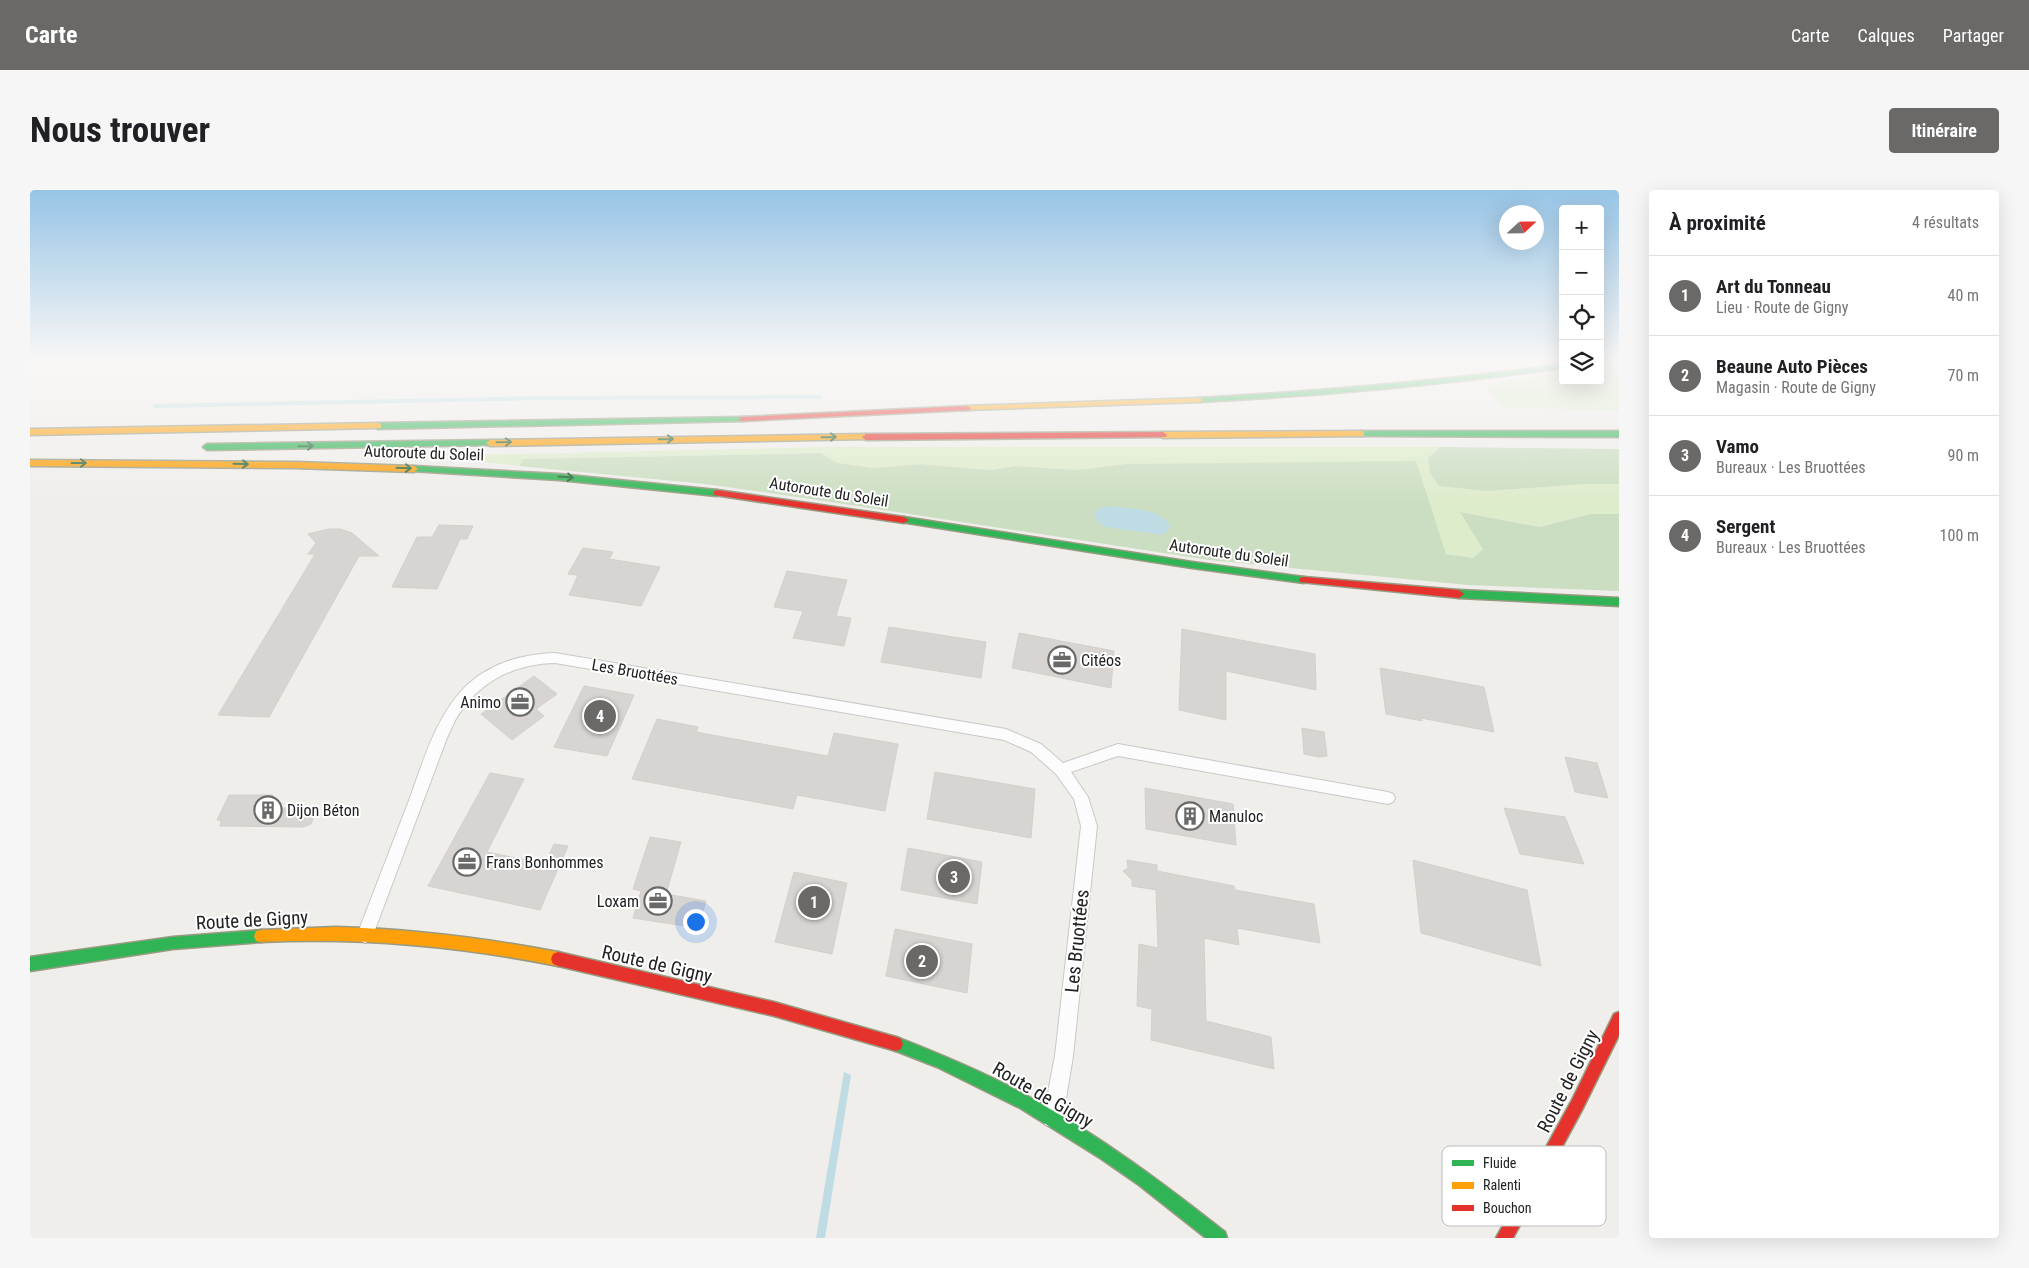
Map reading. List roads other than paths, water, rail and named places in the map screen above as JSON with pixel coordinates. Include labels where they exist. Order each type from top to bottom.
[{"type":"main road","name":"Autoroute du Soleil","points":[[30,432],[789,418],[882,410],[978,407]]},
{"type":"main road","points":[[789,418],[884,421],[958,420]]},
{"type":"main road","points":[[193,448],[951,436],[1619,434]]},
{"type":"main road","name":"Autoroute du Soleil","points":[[30,463],[215,464],[396,468],[500,472],[613,481],[780,501],[1128,556],[1280,577],[1445,594],[1619,602]]},
{"type":"main road","name":"Route de Gigny","points":[[30,964],[128,947],[211,938],[308,934],[365,935],[414,937],[492,947],[641,977],[784,1010],[874,1035],[928,1055],[991,1084],[1052,1118],[1129,1168],[1219,1238]]},
{"type":"main road","name":"Route de Gigny","points":[[1555,1146],[1577,1106],[1619,1019]]},
{"type":"main road","name":"Route de Gigny","points":[[1504,1238],[1511,1226]]},
{"type":"street","name":"Les Bruottées","points":[[365,935],[440,738],[453,712],[468,692],[489,675],[506,666],[524,660],[555,658],[1006,735],[1036,748],[1061,770],[1081,797],[1089,826],[1064,1056],[1052,1118]]},
{"type":"street","points":[[1061,770],[1118,750],[1388,798]]},
{"type":"water","points":[[1109,506],[1150,512],[1165,519],[1170,528],[1163,535],[1105,527],[1097,522],[1094,513],[1099,508]]},
{"type":"water","points":[[844,1072],[851,1075],[825,1238],[816,1238]]},
{"type":"place","name":"Citéos","points":[[1062,660]]},
{"type":"place","name":"Animo","points":[[520,702]]},
{"type":"place","name":"Sergent","points":[[600,716]]},
{"type":"place","name":"Dijon Béton","points":[[268,810]]},
{"type":"place","name":"Manuloc","points":[[1190,816]]},
{"type":"place","name":"Frans Bonhommes","points":[[467,862]]},
{"type":"place","name":"Vamo","points":[[954,877]]},
{"type":"place","name":"Loxam","points":[[658,901]]},
{"type":"place","name":"Art du Tonneau","points":[[814,902]]},
{"type":"place","name":"Beaune Auto Pièces","points":[[922,961]]}]
